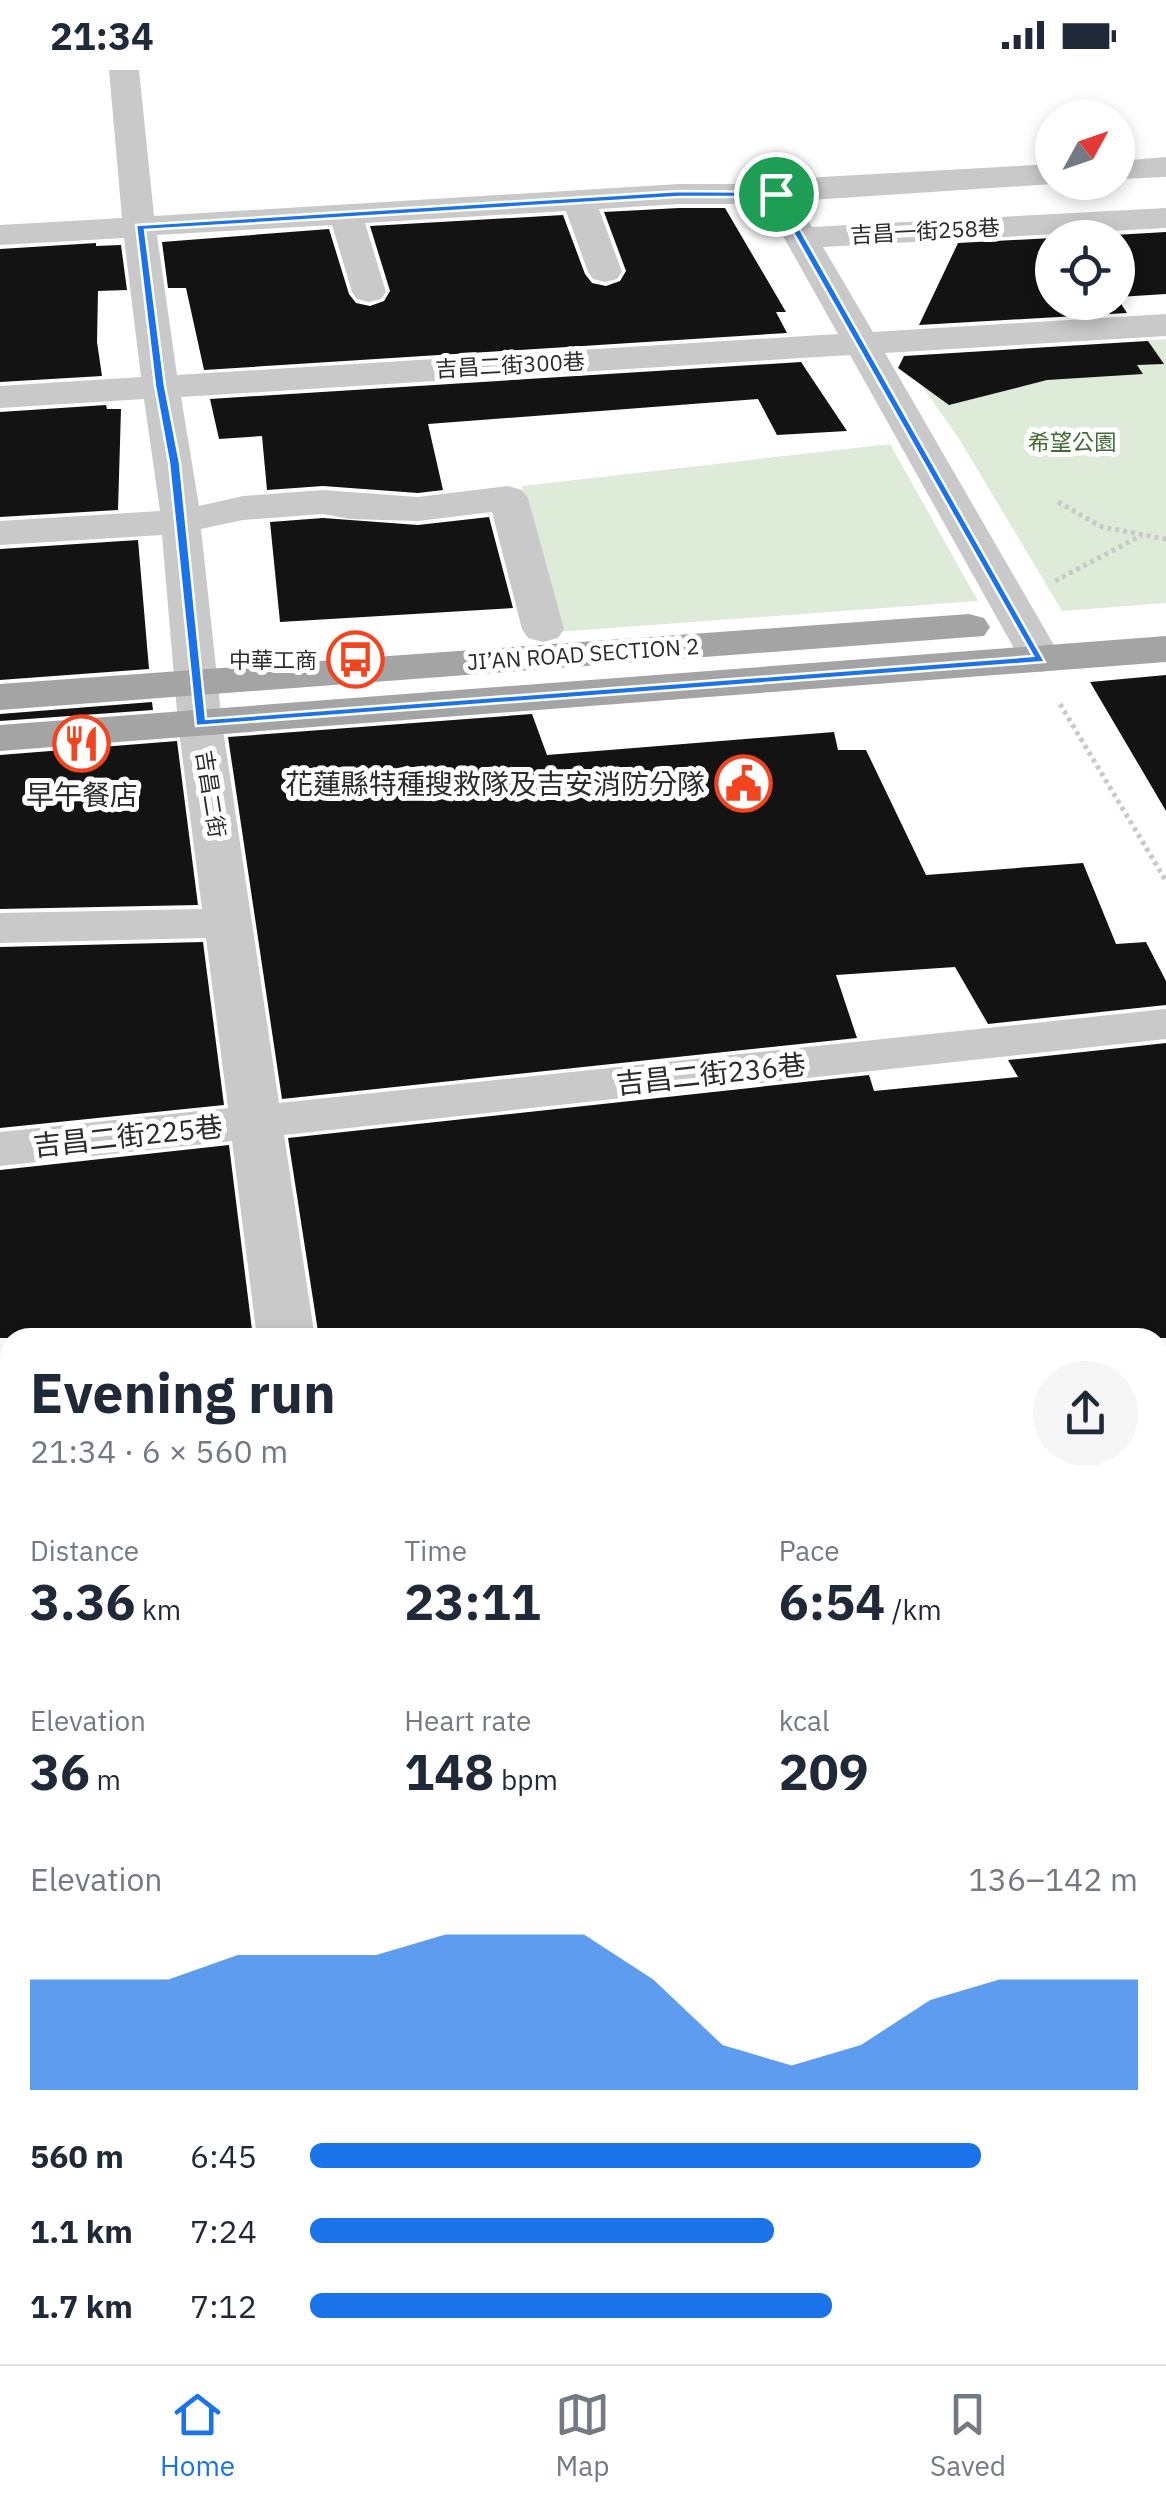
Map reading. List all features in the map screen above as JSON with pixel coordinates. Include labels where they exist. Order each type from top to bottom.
[{"type":"main road","name":"JI’AN ROAD SECTION 2","points":[[0,738],[199,702],[1028,636],[1166,611]]},
{"type":"main road","name":"JI’AN ROAD SECTION 2","points":[[1028,636],[1166,648]]},
{"type":"main road","name":"JI’AN ROAD SECTION 2","points":[[0,698],[199,702]]},
{"type":"street","name":"吉昌二街","points":[[124,70],[160,386],[175,463],[199,702],[285,1328]]},
{"type":"street","points":[[1135,169],[1166,167]]},
{"type":"street","points":[[0,234],[679,194],[776,194],[821,187],[1035,175]]},
{"type":"street","points":[[776,194],[1028,636]]},
{"type":"street","points":[[579,200],[606,272]]},
{"type":"street","points":[[346,214],[369,292]]},
{"type":"street","name":"吉昌一街258巷","points":[[803,238],[1166,218]]},
{"type":"street","name":"吉昌二街300巷","points":[[0,397],[1166,325]]},
{"type":"street","points":[[0,533],[179,522],[242,508],[307,503],[418,508],[508,498],[543,629]]},
{"type":"street","points":[[0,928],[230,923]]},
{"type":"street","name":"吉昌二街236巷","points":[[256,1123],[1166,1024]]},
{"type":"street","name":"吉昌二街225巷","points":[[0,1149],[256,1123]]},
{"type":"path","points":[[1058,502],[1102,527],[1166,540]]},
{"type":"path","points":[[1142,535],[1028,636],[1166,881]]},
{"type":"green space","name":"希望公園","points":[[1166,339],[1166,603],[1062,611],[961,442],[903,358]]},
{"type":"green space","points":[[890,444],[978,601],[557,632],[522,486]]},
{"type":"building","points":[[725,208],[786,312],[776,312],[787,333],[204,370],[186,288],[168,288],[162,242],[329,229],[349,294],[356,303],[370,306],[384,301],[390,291],[370,226],[563,215],[585,274],[592,283],[606,286],[620,281],[626,271],[604,212]]},
{"type":"building","points":[[1166,232],[1166,294],[1135,296],[1135,234]]},
{"type":"building","points":[[1035,239],[1035,318],[919,325],[958,243]]},
{"type":"building","points":[[121,245],[127,290],[98,291],[97,342],[102,376],[0,382],[0,249]]},
{"type":"building","points":[[1148,341],[1164,364],[1137,365],[1143,374],[1047,380],[949,405],[898,368],[904,356]]},
{"type":"building","points":[[801,362],[847,431],[777,435],[758,399],[428,424],[443,490],[418,493],[323,486],[267,490],[262,436],[219,439],[210,399]]},
{"type":"building","points":[[106,405],[107,409],[121,409],[118,510],[0,517],[0,412]]},
{"type":"building","points":[[489,517],[513,608],[280,622],[270,522],[323,518],[418,525]]},
{"type":"building","points":[[138,540],[149,669],[0,680],[0,549]]},
{"type":"building","points":[[1166,675],[1166,811],[1090,682]]},
{"type":"building","points":[[152,702],[153,710],[0,721],[0,714]]},
{"type":"building","points":[[532,714],[547,755],[834,732],[838,750],[866,750],[926,875],[1083,863],[1116,944],[1146,942],[1166,981],[1166,1005],[988,1024],[955,967],[836,975],[857,1038],[282,1099],[228,737]]},
{"type":"building","points":[[177,741],[198,905],[0,909],[0,755]]},
{"type":"building","points":[[203,942],[224,1105],[0,1128],[0,947]]},
{"type":"building","points":[[1166,1043],[1166,1328],[317,1328],[288,1138],[869,1075],[874,1091],[1018,1077],[1008,1060]]},
{"type":"building","points":[[229,1145],[252,1328],[0,1328],[0,1170]]},
{"type":"place","name":"中華工商","points":[[356,660]]},
{"type":"place","name":"早午餐店","points":[[82,744]]},
{"type":"place","name":"花蓮縣特種搜救隊及吉安消防分隊","points":[[744,784]]},
{"type":"route","points":[[679,194],[776,194],[1041,659],[200,724],[175,463],[160,386],[140,227],[679,194]]}]
